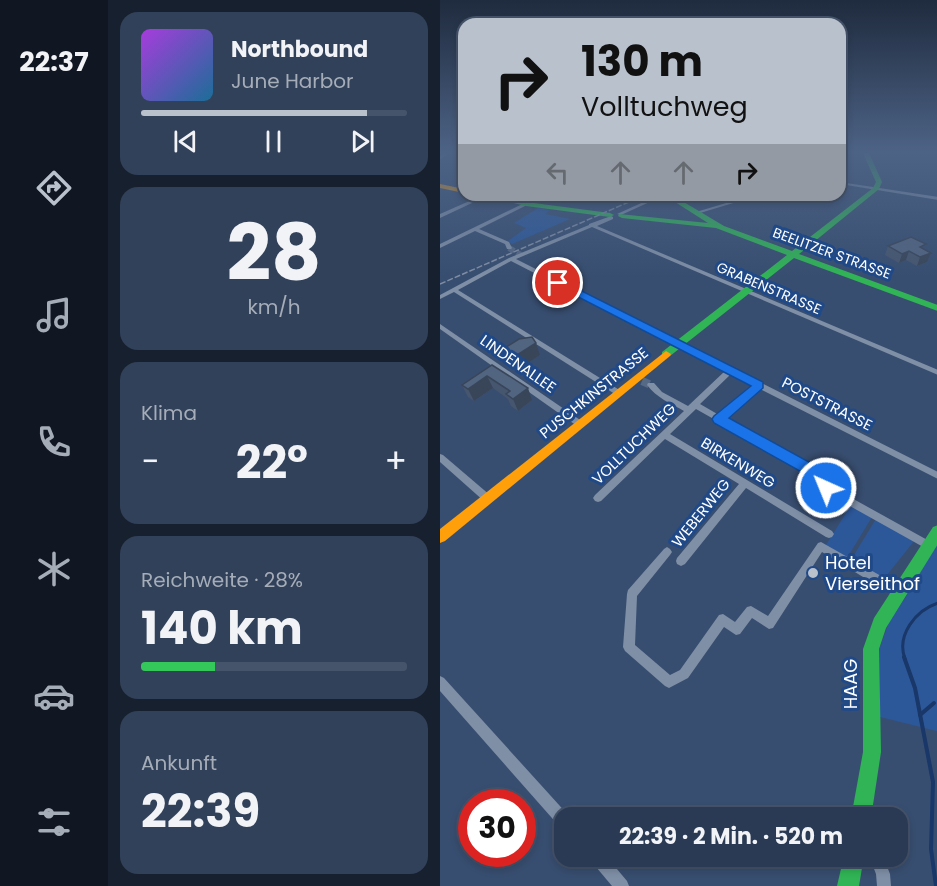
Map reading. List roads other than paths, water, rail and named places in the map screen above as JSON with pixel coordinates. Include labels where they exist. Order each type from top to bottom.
[{"type":"street","name":"PUSCHKINSTRASSE","points":[[440,537],[618,393],[640,379],[678,344],[865,194]]},
{"type":"street","points":[[918,194],[938,199]]},
{"type":"street","points":[[440,216],[471,201]]},
{"type":"street","points":[[512,201],[616,216],[716,225]]},
{"type":"street","points":[[440,246],[532,201]]},
{"type":"street","points":[[440,297],[511,259],[650,201]]},
{"type":"street","points":[[679,201],[716,225]]},
{"type":"street","points":[[698,212],[737,201]]},
{"type":"street","name":"GRABENSTRASSE","points":[[591,225],[938,373]]},
{"type":"street","name":"BEELITZER STRASSE","points":[[716,225],[938,308]]},
{"type":"street","points":[[475,229],[507,243],[509,248]]},
{"type":"street","name":"POSTSTRASSE","points":[[511,259],[938,476]]},
{"type":"street","points":[[454,290],[618,393]]},
{"type":"street","name":"LINDENALLEE","points":[[440,326],[580,424]]},
{"type":"street","name":"VOLLTUCHWEG","points":[[598,498],[731,370]]},
{"type":"street","name":"VOLLTUCHWEG","points":[[651,385],[659,394],[719,419],[822,476],[826,488],[928,545]]},
{"type":"street","points":[[719,419],[759,385]]},
{"type":"street","name":"BIRKENWEG","points":[[664,434],[829,534]]},
{"type":"street","points":[[440,457],[488,499]]},
{"type":"street","name":"WEBERWEG","points":[[681,561],[745,483]]},
{"type":"street","name":"HAAG","points":[[863,807],[872,752],[871,650],[880,624],[938,531]]},
{"type":"street","name":"WEBERWEG","points":[[667,552],[632,594],[629,647],[669,682],[684,674],[723,619],[736,630],[751,611],[769,624],[821,546],[900,593]]},
{"type":"street","points":[[440,682],[554,810]]},
{"type":"street","points":[[606,867],[622,886]]},
{"type":"street","points":[[848,886],[852,867]]},
{"type":"street","points":[[880,867],[884,886]]},
{"type":"waterway","points":[[905,659],[903,641],[910,625],[922,611],[938,603]]},
{"type":"waterway","points":[[904,657],[915,688],[920,715]]},
{"type":"waterway","points":[[920,715],[934,703]]},
{"type":"waterway","points":[[920,715],[933,782],[931,849],[936,886]]},
{"type":"tunnel","points":[[509,248],[521,255]]},
{"type":"tunnel","points":[[642,381],[651,385]]},
{"type":"railway","points":[[440,284],[631,201]]},
{"type":"place","name":"Hotel Vierseithof","points":[[813,573]]}]
